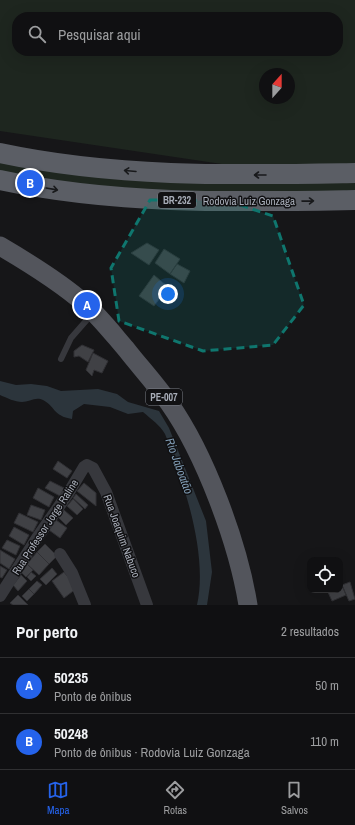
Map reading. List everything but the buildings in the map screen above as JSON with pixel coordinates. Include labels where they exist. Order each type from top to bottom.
[{"type":"highway","points":[[0,153],[79,166],[138,171],[230,174],[355,173]]},
{"type":"highway","name":"Rodovia Luiz Gonzaga","points":[[0,180],[64,191],[140,198],[225,202],[355,200]]},
{"type":"main road","name":"PE-007","points":[[0,246],[76,296],[108,328],[170,404],[196,448],[223,516],[236,557],[248,605]]},
{"type":"street","name":"Rua Professor Jorge Raline","points":[[0,596],[37,538],[70,492],[84,468],[87,465],[94,468]]},
{"type":"street","name":"Rua Joaquim Nabuco","points":[[94,468],[106,492],[147,605]]},
{"type":"street","points":[[60,554],[72,573],[85,605]]},
{"type":"lane","points":[[61,359],[71,338],[93,312]]},
{"type":"highlighted area","points":[[150,200],[228,201],[273,216],[304,305],[273,345],[203,351],[119,321],[111,268]]},
{"type":"shaded area","points":[[0,0],[355,0],[355,167],[242,167],[0,131]]},
{"type":"shaded area","points":[[0,153],[73,165],[355,170],[355,202],[0,183]]},
{"type":"water","name":"Rio Jaboatão","points":[[0,381],[16,385],[31,384],[47,386],[61,391],[98,389],[117,394],[128,402],[159,411],[169,428],[206,521],[212,572],[207,605],[197,605],[200,569],[195,530],[179,473],[165,434],[161,428],[143,412],[128,414],[110,407],[84,404],[73,411],[72,419],[66,418],[61,416],[47,402],[40,399],[19,402],[0,395]]},
{"type":"place","name":"50248","points":[[30,183]]},
{"type":"place","name":"50235","points":[[87,305]]}]
